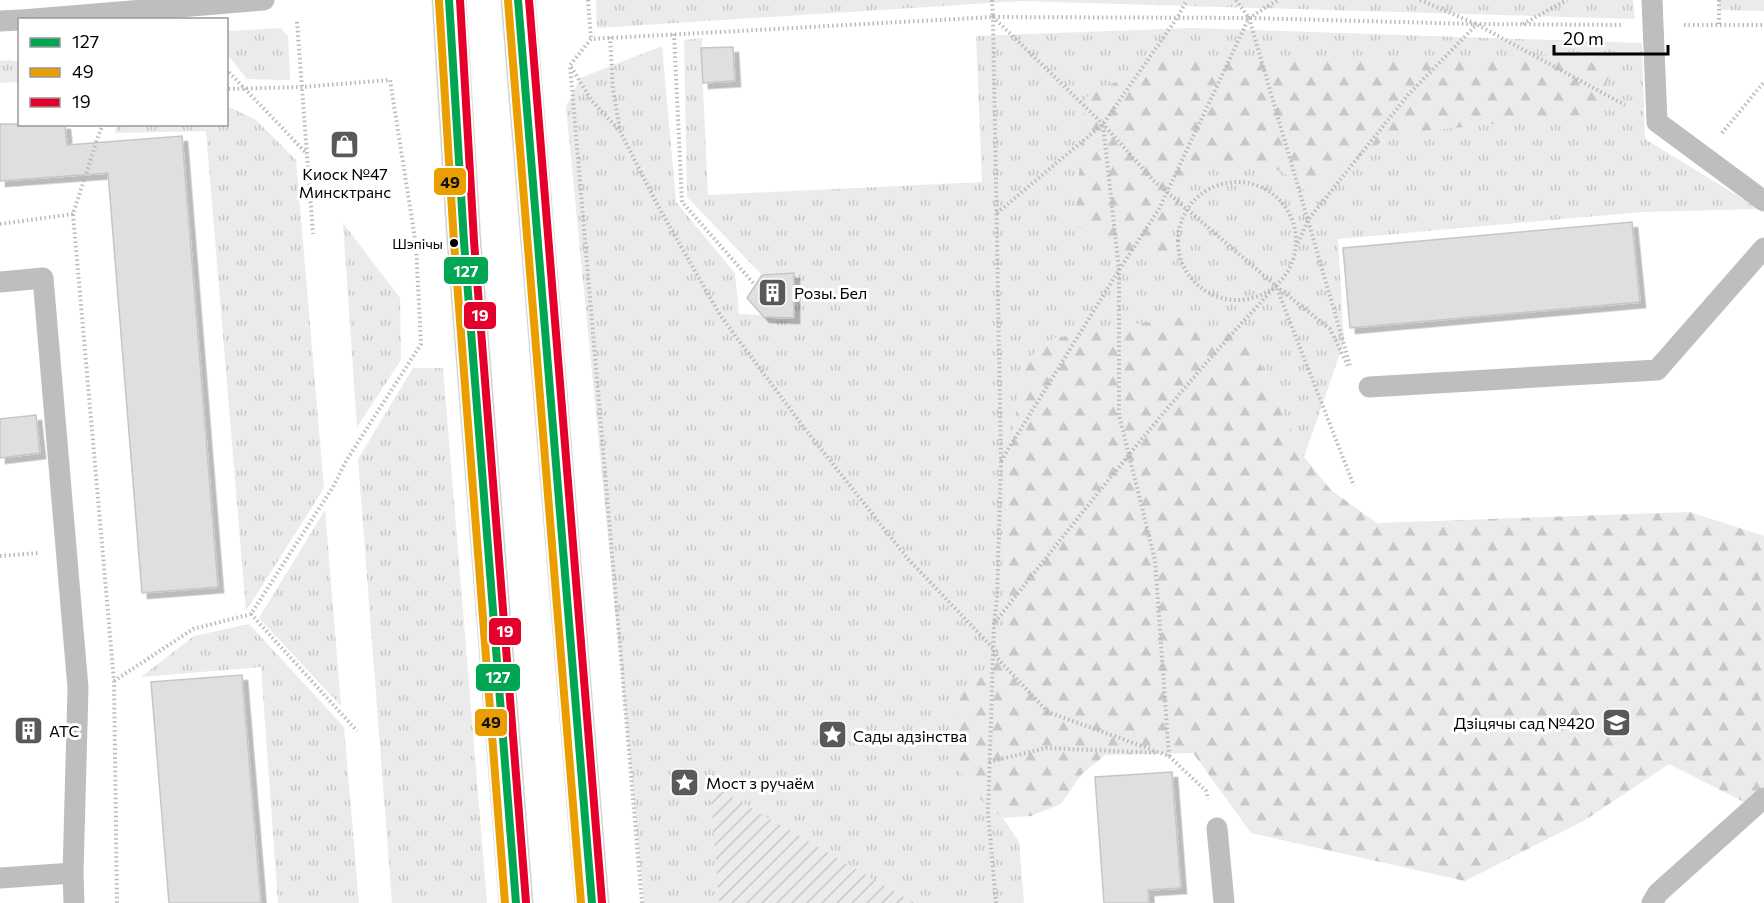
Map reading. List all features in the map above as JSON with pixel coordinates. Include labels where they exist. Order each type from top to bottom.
[{"type":"main road","points":[[449,0],[464,242],[516,903]]},
{"type":"main road","points":[[518,0],[592,903]]},
{"type":"lane","points":[[45,18],[264,0]]},
{"type":"lane","points":[[1652,0],[1657,122],[1764,201]]},
{"type":"lane","points":[[0,21],[18,20]]},
{"type":"lane","points":[[1362,382],[1657,370],[1764,248]]},
{"type":"lane","points":[[0,282],[43,278],[78,688],[74,903]]},
{"type":"lane","points":[[1652,903],[1658,893],[1764,798]]},
{"type":"lane","points":[[1217,828],[1224,903]]},
{"type":"lane","points":[[0,879],[73,873]]},
{"type":"path","points":[[588,0],[591,39],[570,65],[642,903]]},
{"type":"path","points":[[992,0],[1001,462],[987,813],[996,903]]},
{"type":"path","points":[[997,213],[1103,124],[1177,18],[1186,0]]},
{"type":"path","points":[[1236,0],[1249,18],[1308,220],[1362,382]]},
{"type":"path","points":[[1001,462],[1159,209],[1249,18],[1278,0]]},
{"type":"path","points":[[1420,0],[1476,24],[1657,122]]},
{"type":"path","points":[[1523,24],[1568,0]]},
{"type":"path","points":[[1719,0],[1719,25]]},
{"type":"path","points":[[591,39],[993,17],[1249,18],[1476,24]]},
{"type":"path","points":[[993,17],[1103,124],[1153,180],[1276,286],[1330,329],[1362,382]]},
{"type":"path","points":[[297,22],[313,234]]},
{"type":"path","points":[[994,623],[1129,454],[1222,343],[1276,286],[1290,268],[1296,246],[1308,220],[1408,94],[1476,24]]},
{"type":"path","points":[[674,34],[682,202],[755,285]]},
{"type":"path","points":[[610,37],[613,90],[620,131]]},
{"type":"path","points":[[570,65],[592,101],[620,131],[658,206],[720,315],[802,425],[908,559],[994,649],[997,658],[1048,712],[1169,756],[1206,791],[1217,828]]},
{"type":"path","points":[[228,71],[307,154]]},
{"type":"path","points":[[114,681],[193,629],[251,614],[421,344],[416,245],[390,80],[302,87],[228,89]]},
{"type":"path","points":[[1703,156],[1764,82]]},
{"type":"path","points":[[1103,124],[1119,270],[1119,415],[1155,560],[1169,756]]},
{"type":"path","points":[[102,126],[73,214],[114,681],[117,903]]},
{"type":"path","points":[[1276,286],[1260,296],[1241,300],[1222,299],[1205,291],[1191,279],[1181,263],[1177,244],[1179,225],[1187,208],[1200,194],[1218,184],[1237,181],[1257,184],[1274,194],[1287,208],[1295,226],[1296,246]]},
{"type":"path","points":[[0,224],[73,214]]},
{"type":"path","points":[[1276,286],[1354,486]]},
{"type":"path","points":[[0,556],[39,553]]},
{"type":"path","points":[[251,614],[357,731]]},
{"type":"path","points":[[989,762],[1046,748],[1161,753]]},
{"type":"green space","points":[[596,0],[1633,0],[1635,19],[1020,1],[597,28]]},
{"type":"green space","points":[[1719,0],[1764,0],[1764,11],[1719,10]]},
{"type":"green space","points":[[281,28],[288,36],[290,80],[247,79],[228,55],[228,31]]},
{"type":"green space","points":[[1192,28],[1642,43],[1645,139],[1759,209],[1642,212],[1338,239],[1344,342],[1304,457],[1250,342],[1055,338],[1023,363],[1008,470],[1005,641],[997,658],[961,692],[951,719],[950,747],[981,800],[1003,818],[1019,842],[1024,903],[644,903],[566,107],[580,78],[662,46],[676,202],[735,273],[739,314],[794,317],[794,273],[761,274],[687,197],[684,40],[703,38],[701,48],[708,195],[982,182],[976,36]]},
{"type":"green space","points":[[1574,55],[1612,70],[1593,114],[1393,134],[1307,192],[1283,172],[1251,160],[1215,164],[1185,184],[1170,228],[1180,259],[1125,253],[1075,225],[1085,98],[1158,60]]},
{"type":"green space","points":[[0,61],[18,62],[18,82],[0,83]]},
{"type":"green space","points":[[228,106],[256,120],[296,160],[324,488],[246,611],[206,131],[115,133],[117,126],[228,126]]},
{"type":"green space","points":[[343,223],[400,298],[401,360],[357,427]]},
{"type":"green space","points":[[1185,316],[1250,342],[1304,457],[1331,490],[1377,523],[1690,512],[1764,536],[1764,812],[1669,764],[1585,820],[1465,881],[1251,833],[1193,753],[1105,755],[1081,775],[1061,804],[1031,816],[1003,818],[981,800],[960,773],[950,747],[951,719],[961,692],[997,658],[1005,641],[1008,470],[1023,363],[1055,338]]},
{"type":"green space","points":[[413,368],[443,368],[487,903],[392,903],[358,459]]},
{"type":"green space","points":[[325,510],[341,706],[259,618]]},
{"type":"green space","points":[[249,624],[344,727],[359,903],[278,903],[261,667],[141,677],[194,636]]},
{"type":"green space","points":[[710,784],[914,903],[719,903]]},
{"type":"building","points":[[733,47],[735,81],[703,83],[701,48]]},
{"type":"building","points":[[0,124],[65,126],[67,145],[182,136],[218,587],[142,593],[108,173],[0,181]]},
{"type":"building","points":[[1632,222],[1640,302],[1350,328],[1343,248]]},
{"type":"building","name":"Розы. Бел","points":[[794,273],[794,318],[764,317],[747,298],[762,275]]},
{"type":"building","points":[[36,415],[40,453],[0,458],[0,419]]},
{"type":"building","points":[[242,675],[261,903],[169,903],[151,682]]},
{"type":"building","points":[[1172,772],[1181,888],[1148,890],[1149,903],[1104,903],[1095,777]]},
{"type":"transit line","name":"127","points":[[449,0],[464,242],[516,903]]},
{"type":"transit line","name":"19","points":[[460,0],[474,241],[526,902]]},
{"type":"transit line","name":"127","points":[[518,0],[592,903]]},
{"type":"transit line","name":"19","points":[[529,0],[602,902]]},
{"type":"transit line","name":"49","points":[[439,1],[454,243],[505,903]]},
{"type":"transit line","name":"49","points":[[508,1],[581,903]]},
{"type":"place","name":"Киоск №47 Минсктранс","points":[[345,145]]},
{"type":"place","name":"Шэпічы","points":[[454,243]]},
{"type":"place","name":"Розы. Бел","points":[[773,292]]},
{"type":"place","name":"Дзіцячы сад №420","points":[[1616,722]]},
{"type":"place","name":"АТС","points":[[28,730]]},
{"type":"place","name":"Сады адзінства","points":[[832,735]]},
{"type":"place","name":"Мост з ручаём","points":[[685,782]]}]
